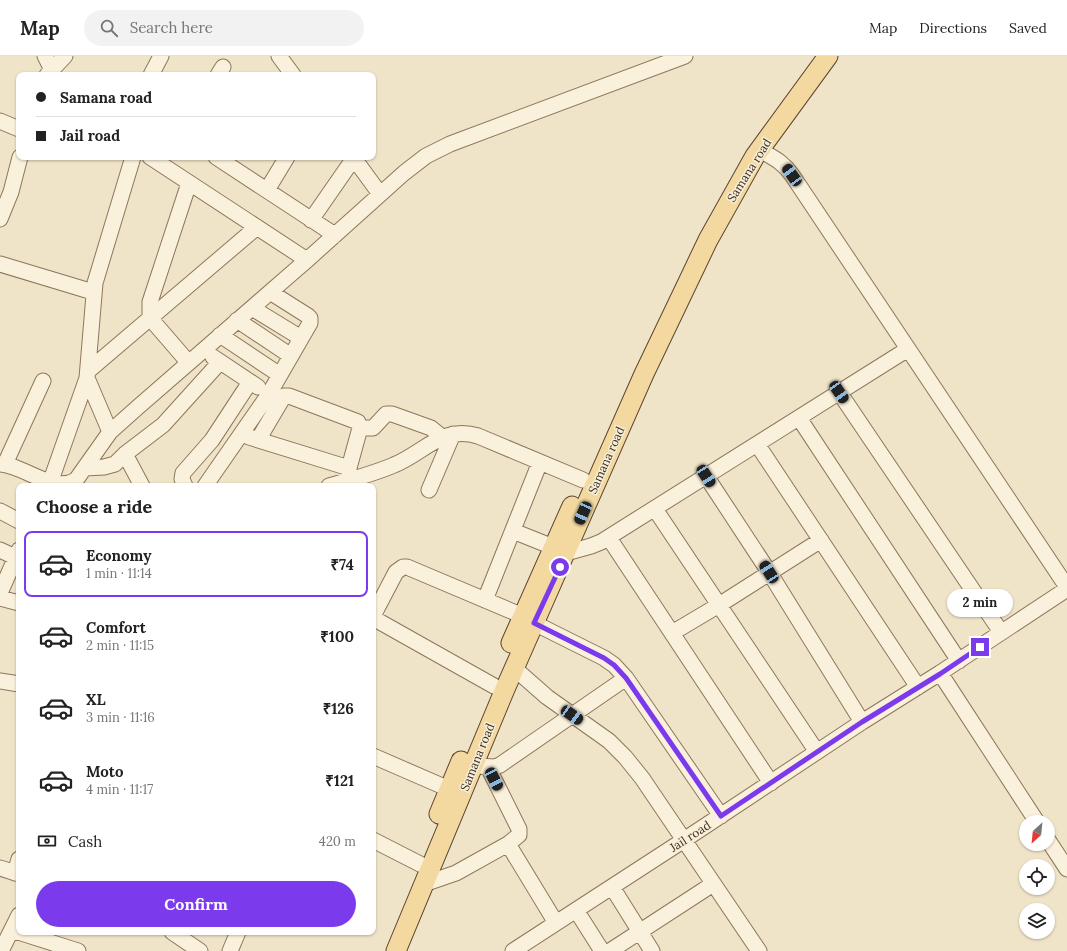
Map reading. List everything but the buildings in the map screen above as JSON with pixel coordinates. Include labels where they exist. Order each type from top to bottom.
[{"type":"main road","name":"Samana road","points":[[560,550],[583,480],[676,277],[738,160],[813,56]]},
{"type":"main road","name":"Samana road","points":[[384,951],[420,864],[449,788],[494,686],[528,620],[688,282],[741,180],[760,150],[828,56]]},
{"type":"main road","name":"Samana road","points":[[396,951],[424,884],[481,766],[514,668],[528,620]]},
{"type":"street","points":[[45,56],[50,72]]},
{"type":"street","points":[[51,72],[65,56]]},
{"type":"street","points":[[153,72],[162,56]]},
{"type":"street","points":[[70,483],[76,480],[110,432],[188,362],[307,260],[380,194],[426,156],[450,144],[685,56]]},
{"type":"street","points":[[280,64],[289,72]]},
{"type":"street","points":[[0,121],[16,128]]},
{"type":"street","points":[[760,150],[786,165],[1067,588]]},
{"type":"street","points":[[0,219],[11,192],[19,160]]},
{"type":"street","points":[[50,483],[87,374],[95,282],[132,160]]},
{"type":"street","points":[[154,160],[307,260]]},
{"type":"street","points":[[223,160],[335,235]]},
{"type":"street","points":[[267,190],[286,160]]},
{"type":"street","points":[[311,220],[352,160]]},
{"type":"street","points":[[356,160],[380,194]]},
{"type":"street","points":[[188,362],[150,318],[150,302],[189,183]]},
{"type":"street","points":[[87,374],[257,227]]},
{"type":"street","points":[[0,264],[93,292]]},
{"type":"street","points":[[207,483],[269,394],[310,323],[310,318],[308,316],[270,292]]},
{"type":"street","points":[[252,308],[301,338]]},
{"type":"street","points":[[237,320],[291,356]]},
{"type":"street","points":[[220,335],[280,375]]},
{"type":"street","points":[[513,531],[560,550],[591,546],[609,538],[908,349]]},
{"type":"street","points":[[203,350],[269,394]]},
{"type":"street","points":[[85,468],[110,466],[114,464],[163,425],[220,362]]},
{"type":"street","points":[[87,374],[110,432]]},
{"type":"street","points":[[43,381],[4,457],[48,483]]},
{"type":"street","points":[[184,483],[182,480],[183,473],[212,440],[250,382]]},
{"type":"street","points":[[839,392],[1001,632]]},
{"type":"street","points":[[258,440],[282,398],[286,396],[358,422],[360,428],[349,474]]},
{"type":"street","points":[[360,428],[373,428],[386,414],[392,414],[432,428],[448,436]]},
{"type":"street","points":[[799,418],[959,661]]},
{"type":"street","points":[[334,483],[349,474],[394,465],[448,436],[463,433],[478,436],[583,480]]},
{"type":"street","points":[[241,434],[349,474]]},
{"type":"street","points":[[429,490],[448,436]]},
{"type":"street","points":[[757,444],[918,687]]},
{"type":"street","points":[[125,454],[140,483]]},
{"type":"street","points":[[485,600],[540,462]]},
{"type":"street","points":[[706,476],[769,572],[862,722]]},
{"type":"street","points":[[655,509],[816,752]]},
{"type":"street","points":[[0,511],[16,519]]},
{"type":"street","points":[[609,538],[771,783]]},
{"type":"street","points":[[672,633],[820,540]]},
{"type":"street","points":[[0,550],[16,554]]},
{"type":"street","points":[[0,593],[16,556]]},
{"type":"street","points":[[376,611],[396,572],[403,567],[485,600],[604,658],[614,665],[626,678],[721,816]]},
{"type":"street","name":"Jail road","points":[[521,949],[556,923],[862,722],[940,674],[1067,588]]},
{"type":"street","points":[[0,598],[16,602]]},
{"type":"street","points":[[376,619],[494,686]]},
{"type":"street","points":[[514,668],[533,686],[609,741],[625,757],[642,778],[759,951]]},
{"type":"street","points":[[940,674],[1031,815]]},
{"type":"street","points":[[481,766],[495,767],[500,765],[626,678]]},
{"type":"street","points":[[0,681],[16,684]]},
{"type":"street","points":[[376,757],[449,788]]},
{"type":"street","points":[[424,884],[456,872],[508,844],[518,835],[519,829],[481,766]]},
{"type":"street","points":[[376,842],[420,864]]},
{"type":"street","points":[[508,844],[556,923]]},
{"type":"street","points":[[1055,851],[1067,869]]},
{"type":"street","points":[[0,868],[16,869]]},
{"type":"street","points":[[610,951],[713,884]]},
{"type":"street","points":[[612,887],[652,951]]},
{"type":"street","points":[[576,910],[602,951]]},
{"type":"street","points":[[1,951],[16,921]]},
{"type":"street","points":[[12,930],[16,931]]},
{"type":"street","points":[[28,935],[78,951]]},
{"type":"street","points":[[176,935],[200,951]]},
{"type":"street","points":[[230,951],[237,935]]},
{"type":"route","points":[[560,567],[534,623],[604,658],[614,665],[626,678],[721,816],[862,722],[940,674],[980,647]]}]
